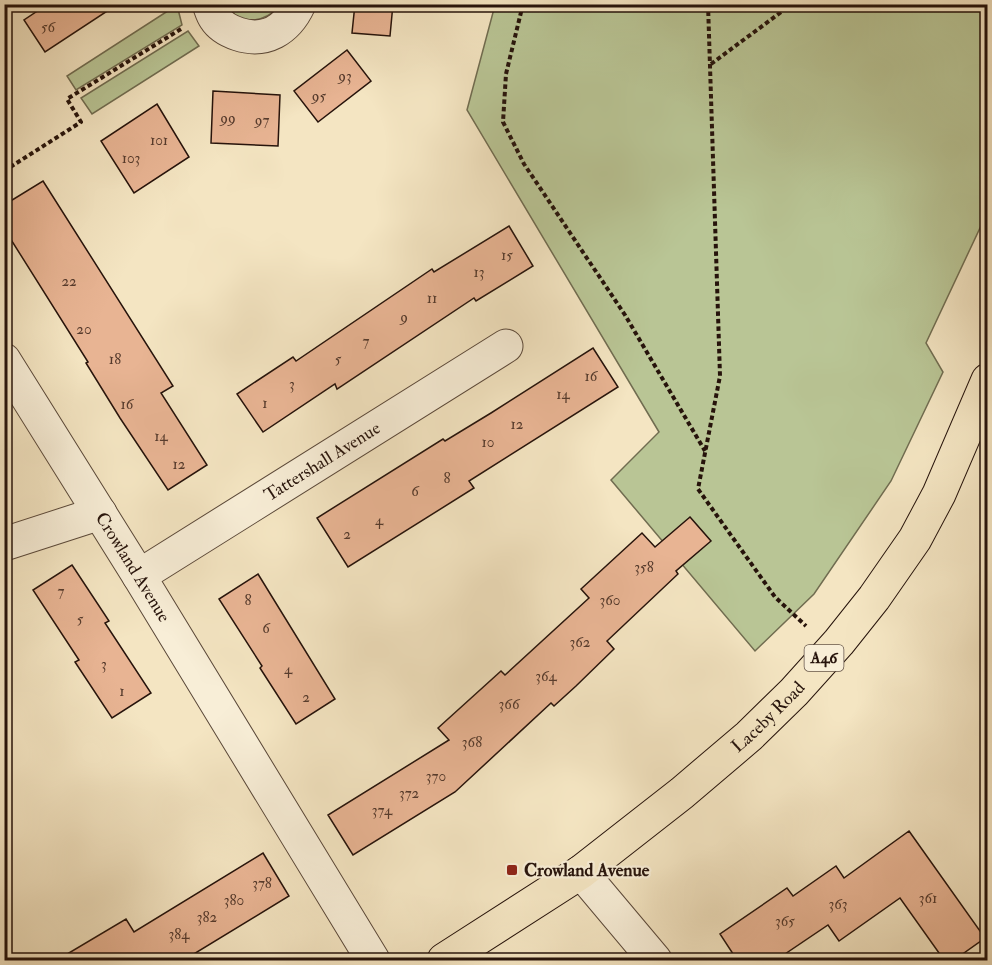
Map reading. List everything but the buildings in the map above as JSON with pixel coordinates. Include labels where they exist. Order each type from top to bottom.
[{"type":"highway","name":"Laceby Road","points":[[444,960],[581,872],[682,793],[749,736],[794,692],[832,650],[915,539],[939,494],[987,380]]},
{"type":"street","points":[[210,6],[215,19],[227,30],[249,38],[278,32],[291,20],[299,4]]},
{"type":"street","name":"Tattershall Avenue","points":[[139,576],[506,346]]},
{"type":"street","name":"Crowland Avenue","points":[[4,360],[139,576],[373,960]]},
{"type":"street","points":[[4,544],[100,513]]},
{"type":"street","points":[[581,872],[655,960]]},
{"type":"path","points":[[523,4],[506,74],[503,122],[524,164],[625,315],[706,451]]},
{"type":"path","points":[[708,4],[720,376],[698,489],[775,597],[832,650]]},
{"type":"path","points":[[710,65],[792,4]]},
{"type":"path","points":[[4,171],[81,122],[67,99],[186,26],[210,6]]},
{"type":"green space","points":[[177,5],[182,25],[76,90],[67,76]]},
{"type":"green space","points":[[227,5],[279,5],[268,16],[253,20],[238,17]]},
{"type":"green space","points":[[495,5],[987,5],[987,213],[926,343],[943,372],[891,481],[814,594],[755,651],[611,480],[659,432],[467,110]]},
{"type":"green space","points":[[188,31],[199,46],[92,114],[81,98]]},
{"type":"place","name":"Crowland Avenue","points":[[512,870]]}]
